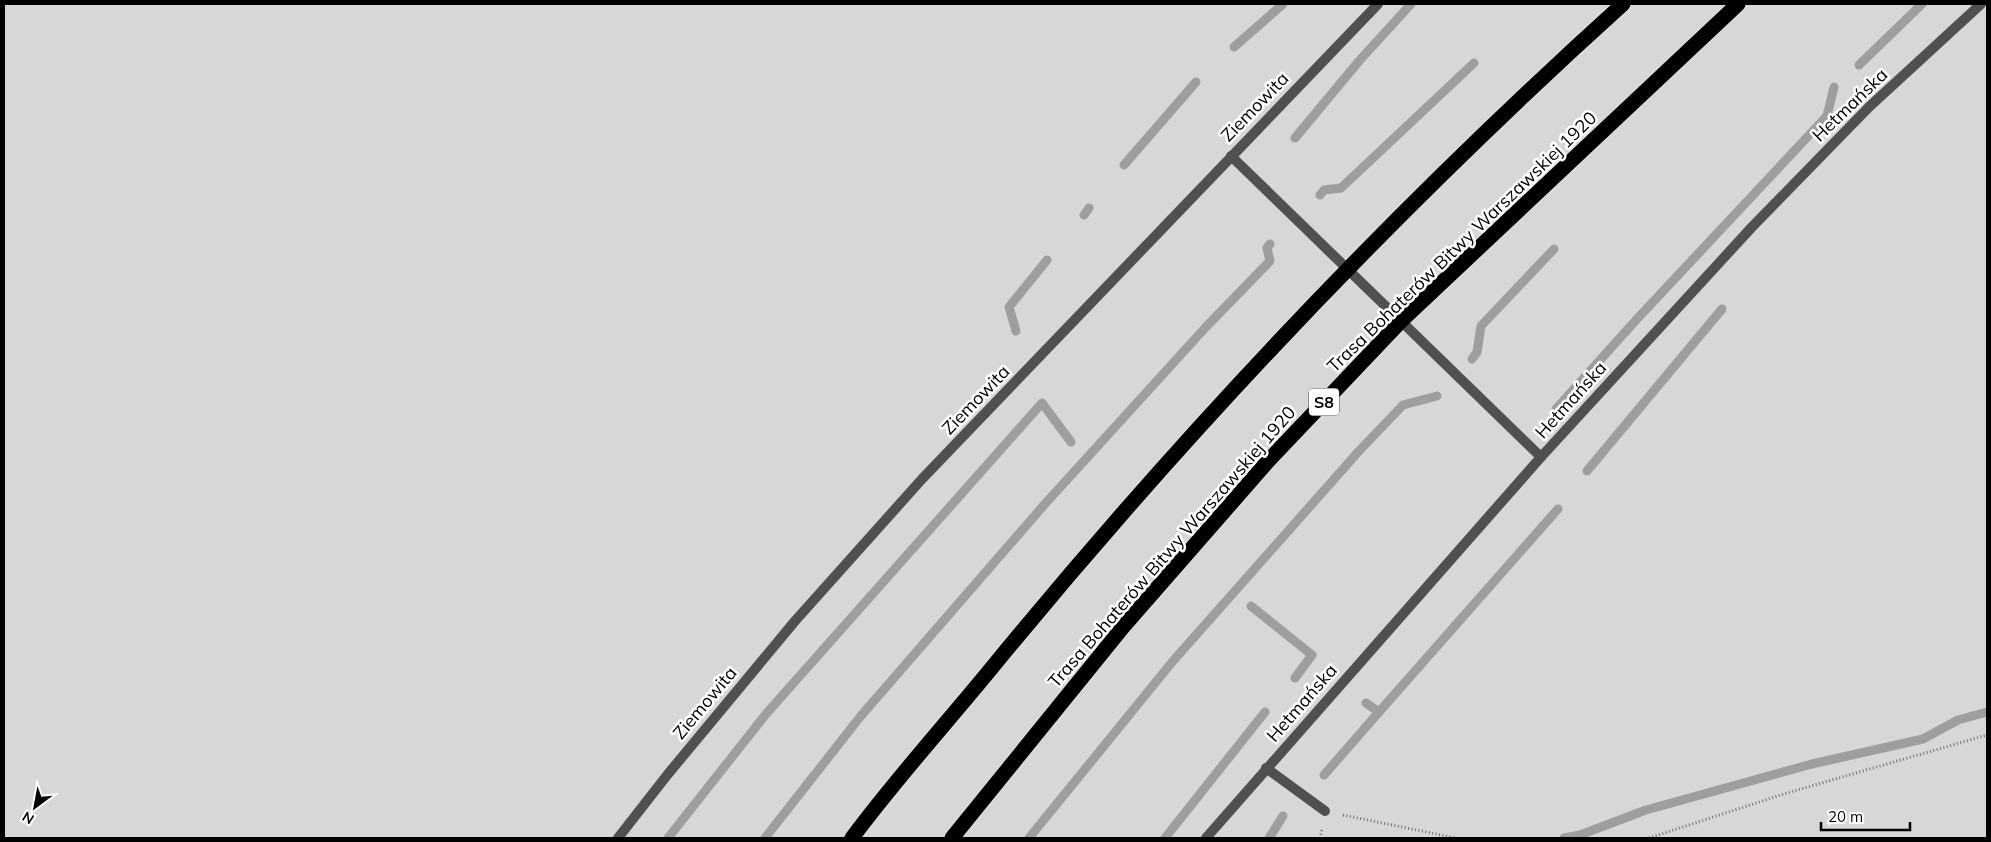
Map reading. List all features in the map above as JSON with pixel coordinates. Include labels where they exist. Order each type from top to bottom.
[{"type":"highway","points":[[852,838],[1052,594],[1220,405],[1347,269],[1535,83],[1623,4]]},
{"type":"highway","name":"Trasa Bohaterów Bitwy Warszawskiej 1920","points":[[952,838],[1123,627],[1269,460],[1401,321],[1738,4]]},
{"type":"street","name":"Ziemowita","points":[[618,838],[668,774],[795,621],[922,479],[1378,4]]},
{"type":"street","name":"Hetmańska","points":[[1206,838],[1541,457],[1759,220],[1869,107],[1981,4]]},
{"type":"street","points":[[1231,156],[1541,457]]},
{"type":"street","points":[[1266,768],[1325,811]]},
{"type":"path","points":[[1649,838],[1786,793],[1987,735]]},
{"type":"path","points":[[1325,811],[1456,838]]},
{"type":"shaded area","points":[[4,4],[1987,4],[1987,838],[4,838]]},
{"type":"waterway","points":[[1234,47],[1283,4]]},
{"type":"waterway","points":[[1295,138],[1359,61],[1411,4]]},
{"type":"waterway","points":[[1859,65],[1922,4]]},
{"type":"waterway","points":[[1320,195],[1324,190],[1341,188],[1474,63]]},
{"type":"waterway","points":[[1124,165],[1196,82]]},
{"type":"waterway","points":[[1556,409],[1637,319],[1827,116],[1834,87]]},
{"type":"waterway","points":[[1084,215],[1089,208]]},
{"type":"waterway","points":[[765,838],[860,717],[1044,505],[1205,328],[1270,261],[1267,248],[1270,244]]},
{"type":"waterway","points":[[1472,359],[1477,352],[1481,326],[1554,249]]},
{"type":"waterway","points":[[1016,331],[1009,307],[1047,260]]},
{"type":"waterway","points":[[1587,471],[1722,309]]},
{"type":"waterway","points":[[1029,838],[1173,661],[1359,451],[1403,405],[1437,396]]},
{"type":"waterway","points":[[668,838],[766,714],[1042,403],[1071,442]]},
{"type":"waterway","points":[[1379,712],[1558,509]]},
{"type":"waterway","points":[[1251,606],[1312,655],[1295,678]]},
{"type":"waterway","points":[[1324,775],[1379,712],[1366,703]]},
{"type":"waterway","points":[[1165,838],[1265,712]]},
{"type":"waterway","points":[[1564,838],[1580,835],[1646,810],[1812,764],[1923,739],[1958,720],[1987,712]]},
{"type":"waterway","points":[[1269,838],[1283,816]]}]
